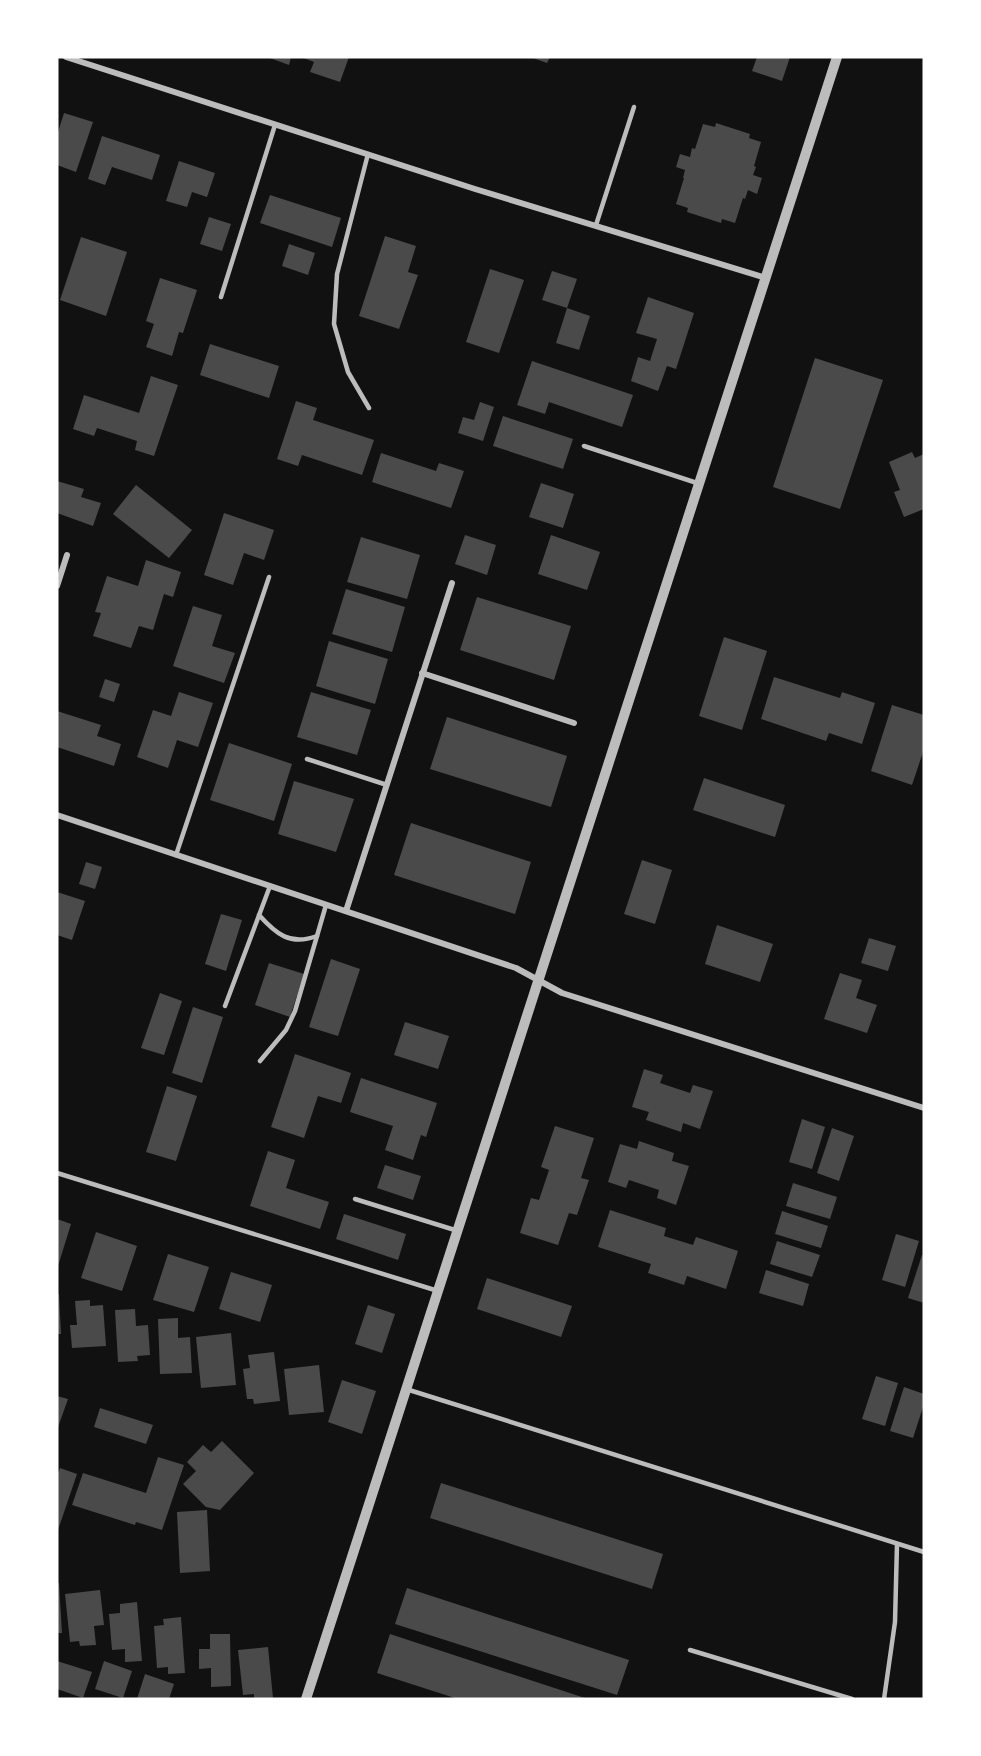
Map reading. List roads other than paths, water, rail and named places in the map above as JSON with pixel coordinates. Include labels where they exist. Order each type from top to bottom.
[{"type":"street","points":[[66,57],[275,125],[766,278]]},
{"type":"street","points":[[306,1699],[837,57]]},
{"type":"street","points":[[57,586],[68,555]]},
{"type":"street","points":[[346,911],[452,583]]},
{"type":"street","points":[[422,673],[574,723]]},
{"type":"street","points":[[57,815],[516,968],[562,993],[924,1108]]},
{"type":"lane","points":[[597,225],[634,107]]},
{"type":"lane","points":[[221,297],[275,125]]},
{"type":"lane","points":[[368,154],[337,274],[334,324],[348,372],[369,408]]},
{"type":"lane","points":[[584,446],[700,484]]},
{"type":"lane","points":[[176,855],[268,577]]},
{"type":"lane","points":[[307,759],[387,785]]},
{"type":"lane","points":[[225,1006],[270,886]]},
{"type":"lane","points":[[260,1061],[286,1030],[295,1011],[326,905]]},
{"type":"lane","points":[[259,915],[272,929],[287,939],[308,940],[317,936]]},
{"type":"lane","points":[[57,1173],[438,1291]]},
{"type":"lane","points":[[355,1199],[458,1231]]},
{"type":"lane","points":[[406,1389],[924,1552]]},
{"type":"lane","points":[[885,1699],[895,1622],[897,1544]]},
{"type":"lane","points":[[690,1650],[852,1699]]}]
